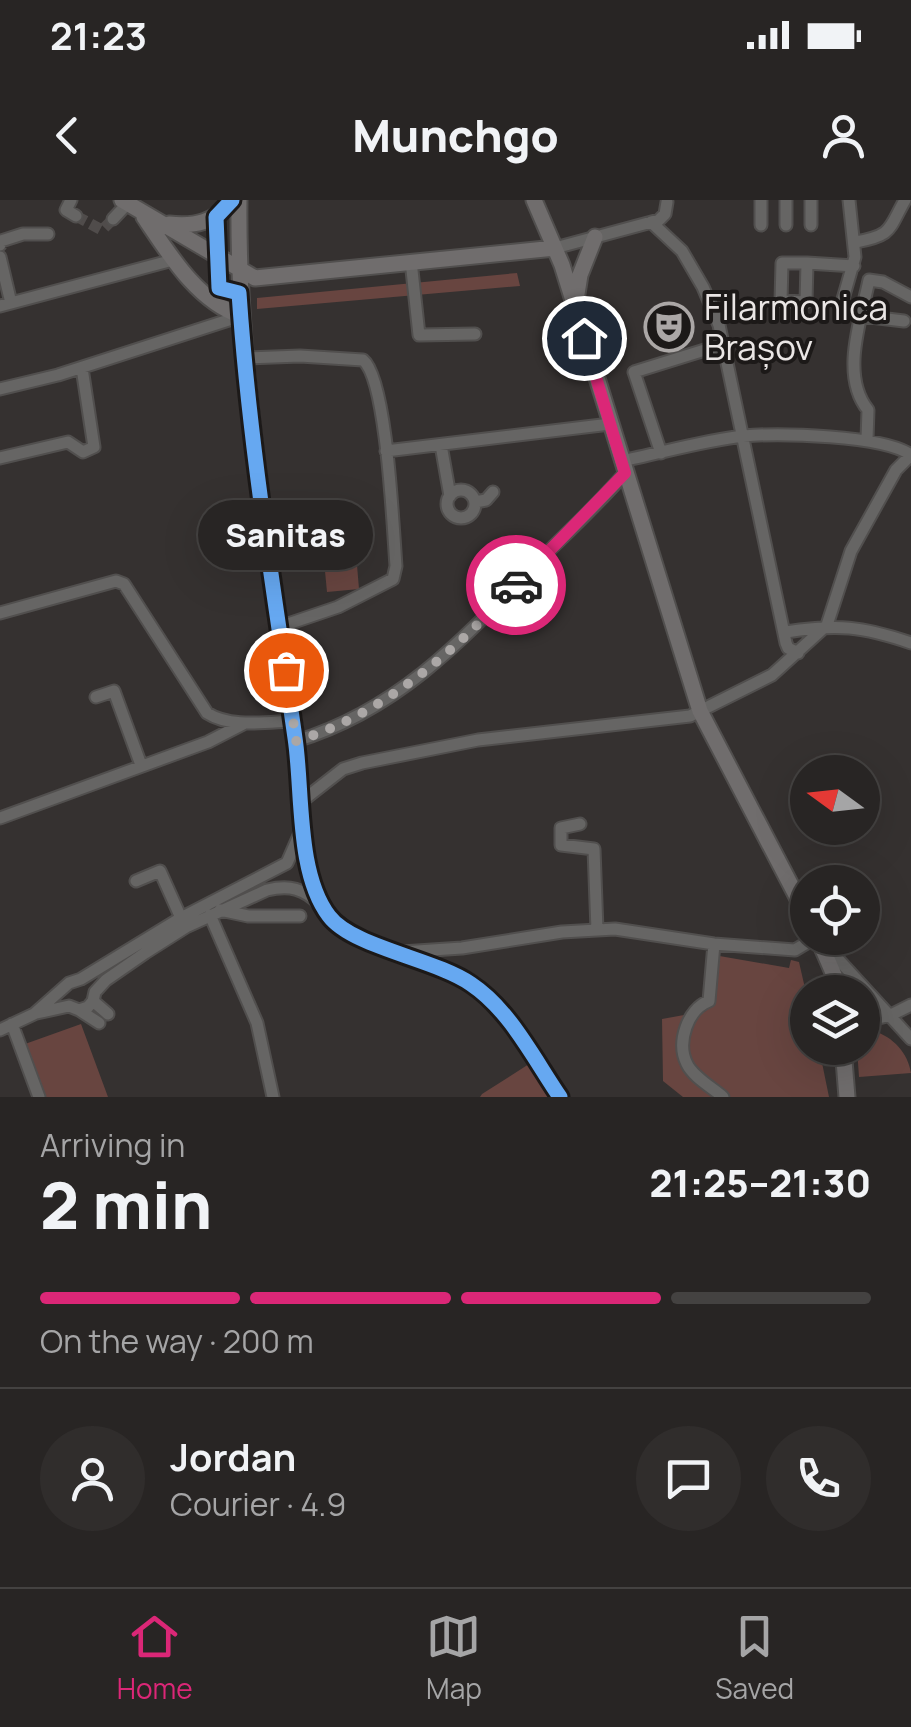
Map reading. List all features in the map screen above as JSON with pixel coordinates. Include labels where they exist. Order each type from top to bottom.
[{"type":"main road","points":[[160,222],[206,222],[235,200]]},
{"type":"main road","points":[[235,200],[240,316],[314,884],[326,912],[342,929],[451,972],[480,990],[505,1016],[560,1097]]},
{"type":"main road","points":[[534,200],[575,309],[700,711],[790,884]]},
{"type":"main road","points":[[130,205],[255,278],[555,248]]},
{"type":"main road","points":[[130,205],[173,260],[220,307],[240,316]]},
{"type":"main road","points":[[575,309],[580,276],[594,237]]},
{"type":"main road","points":[[844,1065],[846,1097]]},
{"type":"street","points":[[71,200],[66,210],[76,216]]},
{"type":"street","points":[[760,200],[761,224]]},
{"type":"street","points":[[786,200],[786,225]]},
{"type":"street","points":[[811,200],[811,225]]},
{"type":"street","points":[[841,306],[854,266],[856,242],[849,200]]},
{"type":"street","points":[[856,242],[881,238],[892,229],[906,200]]},
{"type":"street","points":[[555,248],[663,218],[667,201]]},
{"type":"street","points":[[667,201],[682,251],[714,311],[724,344],[788,648],[798,653]]},
{"type":"street","points":[[113,219],[130,205]]},
{"type":"street","points":[[651,222],[682,251]]},
{"type":"street","points":[[0,245],[23,234],[48,234]]},
{"type":"street","points":[[0,257],[6,305],[173,260]]},
{"type":"street","points":[[412,261],[419,335],[475,334]]},
{"type":"street","points":[[807,263],[854,266]]},
{"type":"street","points":[[867,439],[868,410],[858,397],[854,350],[868,280],[882,282],[911,297]]},
{"type":"street","points":[[0,389],[82,368],[240,316]]},
{"type":"street","points":[[862,316],[904,321]]},
{"type":"street","points":[[661,453],[634,372],[724,344]]},
{"type":"street","points":[[245,358],[363,360],[375,376],[386,451],[396,566],[393,579],[338,607],[279,627]]},
{"type":"street","points":[[0,458],[68,442],[83,452],[94,447],[82,368]]},
{"type":"street","points":[[386,451],[610,424]]},
{"type":"street","points":[[296,741],[378,704],[442,659],[472,633],[623,467],[661,453],[744,436],[867,439],[901,448],[911,455],[896,470],[870,512],[851,552],[827,625],[772,674],[690,716],[478,740],[362,763],[344,770],[302,801]]},
{"type":"street","points":[[441,445],[449,510],[456,516],[470,515],[475,502]]},
{"type":"street","points":[[450,496],[465,490],[475,502]]},
{"type":"street","points":[[475,502],[486,500],[493,492]]},
{"type":"street","points":[[0,613],[107,581],[124,584],[197,700],[218,720],[222,736]]},
{"type":"street","points":[[786,632],[827,625],[868,628],[910,645]]},
{"type":"street","points":[[772,674],[786,632]]},
{"type":"street","points":[[96,697],[114,691],[141,765]]},
{"type":"street","points":[[218,720],[292,721]]},
{"type":"street","points":[[0,818],[222,736],[247,722]]},
{"type":"street","points":[[39,1097],[6,1027],[34,1014],[69,982],[82,979],[182,918],[287,863],[304,822]]},
{"type":"street","points":[[580,824],[561,828],[561,845],[594,849],[597,930]]},
{"type":"street","points":[[136,882],[160,871],[182,918]]},
{"type":"street","points":[[34,1014],[74,1008],[145,953],[215,912],[281,887],[302,890],[326,912]]},
{"type":"street","points":[[215,912],[300,916]]},
{"type":"street","points":[[215,912],[257,1024],[274,1097]]},
{"type":"street","points":[[398,952],[616,929],[714,944],[790,949]]},
{"type":"street","points":[[714,944],[710,1000],[694,1010],[686,1028],[684,1049],[687,1065],[724,1097]]},
{"type":"street","points":[[832,955],[911,1039]]},
{"type":"street","points":[[64,990],[74,1008],[103,1018],[89,982],[82,979]]},
{"type":"street","points":[[880,1018],[911,1005]]},
{"type":"shaded area","points":[[517,273],[520,286],[257,309],[257,298]]},
{"type":"shaded area","points":[[352,505],[359,589],[327,592],[319,509]]},
{"type":"shaded area","points":[[708,954],[789,968],[791,960],[799,962],[802,975],[790,975],[790,1065],[822,1065],[829,1097],[683,1097],[663,1081],[662,1019],[706,1011]]},
{"type":"shaded area","points":[[81,1024],[108,1097],[44,1097],[25,1044]]},
{"type":"shaded area","points":[[880,1034],[898,1047],[911,1073],[859,1077],[858,1065],[880,1065]]},
{"type":"shaded area","points":[[529,1064],[550,1097],[480,1097],[482,1094]]},
{"type":"tunnel","points":[[76,216],[102,230],[113,219]]},
{"type":"cycle path","points":[[232,200],[216,217],[219,288],[239,293],[256,461],[295,738],[306,854],[318,898],[340,927],[375,945],[456,975],[485,995],[520,1036],[560,1097]]},
{"type":"way so far","points":[[286,670],[296,741],[378,704],[413,680],[472,633],[516,585]]},
{"type":"place","name":"Filarmonica Brașov","points":[[669,327]]},
{"type":"place","name":"Sanitas","points":[[286,670]]},
{"type":"route","points":[[516,585],[625,473],[584,338]]}]
